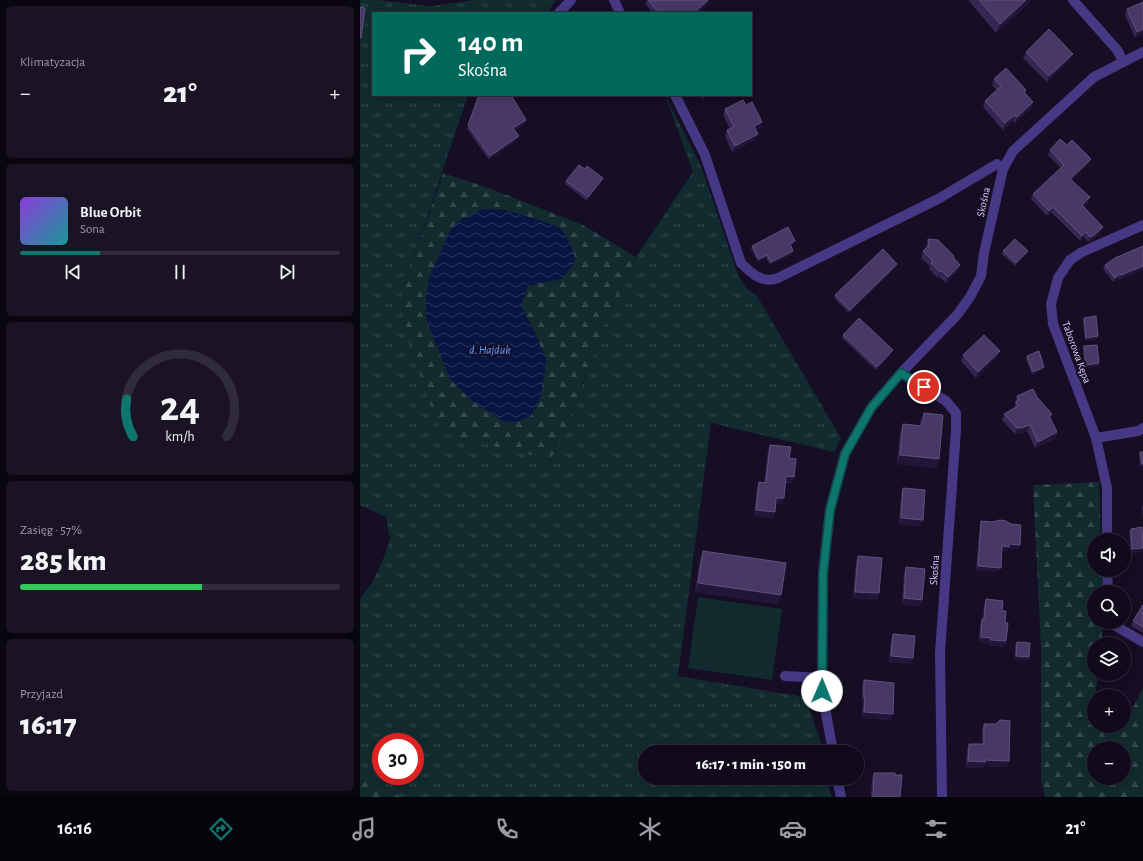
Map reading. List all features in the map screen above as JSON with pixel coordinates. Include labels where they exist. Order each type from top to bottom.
[{"type":"street","points":[[560,12],[570,0]]},
{"type":"street","points":[[614,0],[620,12]]},
{"type":"street","points":[[1073,0],[1118,51],[1123,62]]},
{"type":"street","name":"Skośna","points":[[832,745],[822,691],[823,574],[830,510],[845,454],[871,408],[901,373],[957,314],[970,297],[981,276],[984,253],[1002,169],[1013,151],[1094,77],[1143,52]]},
{"type":"street","points":[[676,96],[706,155],[741,263],[750,273],[764,281],[778,278],[938,199],[997,164],[1002,169]]},
{"type":"street","name":"Taborowa Kępa","points":[[1107,533],[1107,488],[1096,438],[1053,324],[1051,304],[1058,278],[1070,260],[1082,252],[1143,225]]},
{"type":"street","name":"Skośna","points":[[901,373],[946,401],[956,413],[940,653],[942,797]]},
{"type":"street","points":[[1096,438],[1138,431],[1143,428]]},
{"type":"street","points":[[1121,629],[1143,642]]},
{"type":"street","points":[[785,676],[822,678]]},
{"type":"street","points":[[838,785],[841,797]]},
{"type":"green space","points":[[360,0],[377,0],[431,6],[474,0],[556,0],[548,12],[372,12],[372,96],[468,96],[402,292],[405,331],[548,459],[557,451],[608,318],[636,257],[693,172],[666,96],[701,166],[738,275],[746,288],[757,296],[841,438],[834,452],[711,423],[678,676],[805,697],[821,745],[638,745],[638,785],[829,785],[831,797],[401,797],[386,789],[373,785],[424,785],[424,733],[372,733],[372,785],[360,781],[360,602],[361,597],[372,583],[384,557],[390,539],[386,517],[360,505]]},
{"type":"green space","points":[[443,173],[489,188],[583,225],[636,257],[608,318],[557,451],[548,459],[450,436],[439,428],[405,331],[402,292]],"holes":[[[483,209],[504,210],[539,220],[543,282],[528,286],[521,305],[540,343],[472,401],[450,379],[427,321],[426,301],[430,275]]]},
{"type":"green space","points":[[1099,482],[1101,533],[1087,533],[1087,577],[1102,577],[1102,585],[1087,585],[1087,629],[1102,629],[1102,637],[1087,637],[1087,681],[1097,681],[1096,689],[1087,689],[1087,733],[1131,733],[1131,711],[1143,688],[1143,797],[1045,797],[1041,780],[1041,648],[1033,485]]},
{"type":"green space","points":[[698,597],[782,609],[772,680],[688,668]]},
{"type":"green space","points":[[360,781],[386,789],[401,797],[360,797]]},
{"type":"water","name":"d. Hajduk","points":[[483,209],[504,210],[561,228],[575,256],[574,263],[562,279],[528,286],[521,305],[546,358],[540,399],[530,417],[516,422],[503,421],[472,401],[450,379],[427,321],[426,301],[430,275],[452,227],[460,220]]},
{"type":"building","points":[[648,0],[708,0],[695,12],[658,12]]},
{"type":"building","points":[[979,0],[1026,0],[1000,24]]},
{"type":"building","points":[[1143,2],[1143,29],[1137,32],[1127,9]]},
{"type":"building","points":[[360,7],[365,8],[361,38],[360,38]]},
{"type":"building","points":[[1049,29],[1073,54],[1049,76],[1026,52]]},
{"type":"building","points":[[1006,68],[1026,90],[1024,92],[1033,102],[1017,117],[1015,115],[1005,123],[985,101],[1001,86],[994,79]]},
{"type":"building","points":[[479,96],[512,96],[526,120],[513,128],[519,136],[490,156],[468,125]]},
{"type":"building","points":[[743,100],[746,105],[752,102],[762,122],[754,126],[758,134],[735,146],[727,130],[734,127],[725,109]]},
{"type":"building","points":[[1060,139],[1067,145],[1072,140],[1091,159],[1070,179],[1090,197],[1082,205],[1103,227],[1090,237],[1086,232],[1082,236],[1053,207],[1049,211],[1033,194],[1064,165],[1050,150]]},
{"type":"building","points":[[579,165],[585,169],[587,166],[603,178],[588,197],[566,181]]},
{"type":"building","points":[[788,227],[795,241],[790,244],[793,251],[771,262],[767,255],[759,259],[752,246]]},
{"type":"building","points":[[928,239],[938,240],[954,256],[953,257],[960,265],[948,277],[941,270],[940,272],[931,263],[933,261],[923,251],[929,246]]},
{"type":"building","points":[[1015,239],[1028,251],[1016,263],[1003,251]]},
{"type":"building","points":[[1143,246],[1143,266],[1121,275],[1120,274],[1115,278],[1105,265],[1115,258]]},
{"type":"building","points":[[883,249],[897,264],[850,310],[835,295]]},
{"type":"building","points":[[1096,316],[1098,336],[1086,338],[1084,318]]},
{"type":"building","points":[[859,318],[893,350],[877,367],[843,335]]},
{"type":"building","points":[[984,335],[1000,351],[978,372],[963,355]]},
{"type":"building","points":[[1097,345],[1099,363],[1086,365],[1084,346]]},
{"type":"building","points":[[1039,351],[1044,367],[1033,372],[1027,356]]},
{"type":"building","points":[[1033,389],[1037,397],[1052,414],[1049,416],[1057,432],[1038,442],[1030,425],[1017,428],[1004,414],[1018,406],[1016,402],[1019,400],[1017,396]]},
{"type":"building","points":[[924,413],[943,415],[939,459],[900,455],[903,424],[922,426]]},
{"type":"building","points":[[770,445],[791,447],[789,458],[796,459],[794,477],[786,476],[784,498],[776,498],[775,512],[756,510],[759,482],[766,483]]},
{"type":"building","points":[[1140,452],[1143,452],[1143,464],[1142,464]]},
{"type":"building","points":[[903,488],[925,490],[923,520],[901,518]]},
{"type":"building","points":[[1000,520],[1011,524],[1021,525],[1020,545],[1009,544],[1009,547],[1002,546],[1001,568],[978,566],[981,521],[992,522]]},
{"type":"building","points":[[1142,527],[1143,548],[1132,549],[1131,529]]},
{"type":"building","points":[[703,551],[786,563],[781,595],[698,583]]},
{"type":"building","points":[[858,556],[882,558],[879,593],[855,592]]},
{"type":"building","points":[[906,567],[925,569],[922,600],[904,598]]},
{"type":"building","points":[[986,599],[1003,601],[1002,611],[1006,611],[1005,623],[1008,623],[1006,641],[991,640],[991,638],[981,637],[982,619],[984,619]]},
{"type":"building","points":[[1143,605],[1143,627],[1133,621]]},
{"type":"building","points":[[893,634],[915,636],[913,658],[891,656]]},
{"type":"building","points":[[1017,642],[1030,643],[1029,657],[1016,656]]},
{"type":"building","points":[[864,680],[894,683],[893,714],[864,712]]},
{"type":"building","points":[[1000,720],[1010,721],[1009,761],[968,761],[969,744],[984,744],[984,724],[996,724]]},
{"type":"building","points":[[874,773],[895,773],[895,775],[902,775],[900,797],[873,797]]},
{"type":"route","points":[[822,691],[823,574],[830,510],[845,454],[871,408],[901,373],[924,387]]}]
